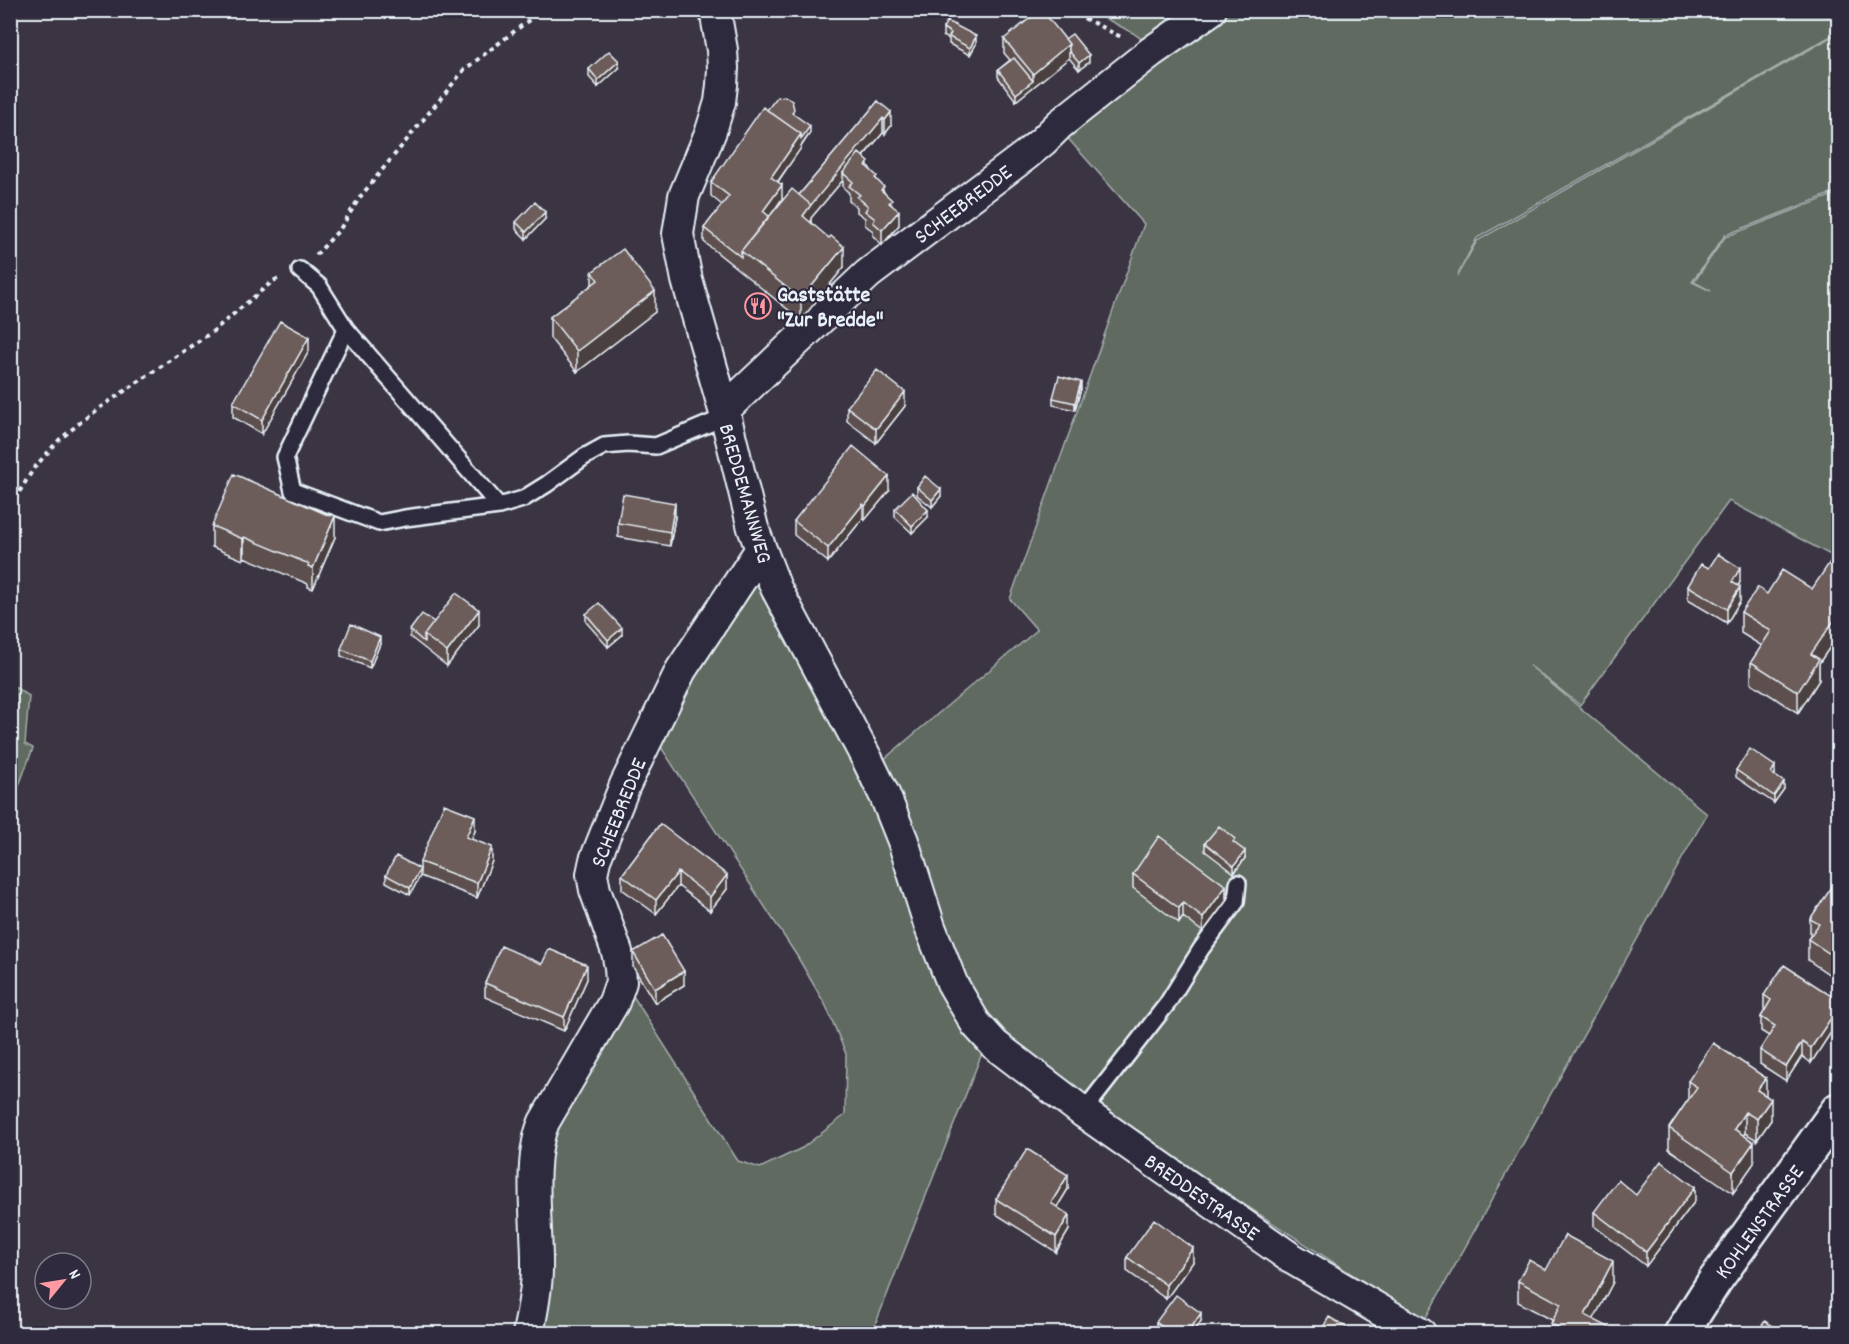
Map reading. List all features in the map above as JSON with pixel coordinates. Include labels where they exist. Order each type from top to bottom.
[{"type":"street","name":"BREDDEMANNWEG","points":[[715,10],[723,68],[720,102],[711,131],[684,196],[678,234],[687,280],[753,528],[776,588],[885,796],[903,841],[930,927],[952,983],[976,1024],[995,1045]]},
{"type":"street","name":"SCHEEBREDDE","points":[[724,413],[868,274],[1026,155],[1060,124],[1151,52],[1212,10]]},
{"type":"street","name":"SCHEEBREDDE","points":[[528,1334],[537,1269],[535,1192],[539,1133],[614,1002],[621,982],[617,952],[594,890],[592,874],[595,860],[625,785],[681,670],[761,549]]},
{"type":"street","name":"BREDDESTRASSE","points":[[995,1045],[1083,1112],[1291,1258],[1421,1334]]},
{"type":"street","name":"KOHLENSTRASSE","points":[[1681,1334],[1714,1282],[1839,1110]]},
{"type":"lane","points":[[300,270],[319,286],[346,329],[500,506]]},
{"type":"lane","points":[[346,329],[285,457],[293,491],[379,524],[405,518],[500,506],[524,499],[584,457],[604,446],[628,444],[656,446],[724,413]]},
{"type":"lane","points":[[1083,1112],[1167,1004],[1201,949],[1236,902],[1238,882]]},
{"type":"path","points":[[10,507],[34,468],[59,440],[92,413],[212,332],[273,281],[300,270],[340,229],[360,197],[464,70],[542,10]]},
{"type":"path","points":[[1068,10],[1151,52]]},
{"type":"green space","points":[[1091,11],[1838,11],[1838,32],[1477,238],[1457,276],[1477,241],[1838,33],[1838,191],[1725,235],[1692,282],[1711,291],[1694,282],[1725,237],[1838,193],[1838,559],[1729,501],[1580,705],[1529,665],[1707,814],[1424,1321],[1114,1120],[1008,1034],[975,998],[938,913],[882,761],[1037,630],[1010,599],[1144,224],[1064,134],[1162,54],[1133,33]]},
{"type":"green space","points":[[755,570],[859,764],[947,1001],[982,1053],[872,1333],[535,1334],[551,1125],[628,988],[738,1161],[760,1168],[802,1148],[845,1115],[846,1054],[826,1006],[797,956],[655,738]]},
{"type":"green space","points":[[11,685],[29,696],[25,744],[33,748],[11,807]]},
{"type":"building","points":[[1040,10],[1069,44],[1033,74],[1004,39]]},
{"type":"building","points":[[947,21],[976,36],[970,48],[949,37],[951,33],[943,28]]},
{"type":"building","points":[[1072,34],[1089,55],[1079,63],[1069,51],[1069,44],[1065,39]]},
{"type":"building","points":[[609,51],[619,61],[598,80],[589,69]]},
{"type":"building","points":[[1014,58],[1033,81],[1016,94],[998,70]]},
{"type":"building","points":[[785,96],[792,101],[794,109],[792,113],[810,126],[801,139],[801,134],[767,110],[777,97]]},
{"type":"building","points":[[878,101],[891,112],[885,120],[883,118],[811,205],[799,195]]},
{"type":"building","points":[[763,107],[801,134],[771,177],[782,185],[763,211],[769,216],[741,251],[741,257],[704,228],[729,196],[711,182]]},
{"type":"building","points":[[859,153],[869,162],[866,166],[877,176],[875,178],[884,187],[881,190],[892,200],[889,203],[899,211],[882,230],[873,222],[875,219],[865,211],[868,206],[857,197],[860,195],[849,186],[853,182],[843,173]]},
{"type":"building","points":[[792,189],[811,205],[803,216],[829,238],[831,236],[844,247],[801,299],[741,251]]},
{"type":"building","points":[[535,202],[545,212],[526,232],[516,222]]},
{"type":"building","points":[[623,249],[655,291],[577,351],[550,317],[598,280],[592,272]]},
{"type":"building","points":[[280,321],[309,337],[262,420],[233,403]]},
{"type":"building","points":[[877,370],[905,392],[876,429],[847,407]]},
{"type":"building","points":[[1059,376],[1081,382],[1075,403],[1053,398]]},
{"type":"building","points":[[853,446],[889,476],[828,548],[794,521]]},
{"type":"building","points":[[234,474],[330,516],[331,514],[335,516],[313,568],[308,566],[309,564],[212,526]]},
{"type":"building","points":[[925,476],[941,489],[932,500],[917,487]]},
{"type":"building","points":[[912,492],[928,510],[912,526],[895,509]]},
{"type":"building","points":[[623,494],[675,503],[670,532],[618,523]]},
{"type":"building","points":[[1718,554],[1740,568],[1732,582],[1740,587],[1727,609],[1688,586],[1701,564],[1709,568]]},
{"type":"building","points":[[1830,562],[1839,567],[1839,603],[1837,605],[1839,613],[1811,654],[1819,659],[1798,692],[1751,662],[1771,631],[1741,612],[1758,587],[1767,594],[1782,570],[1812,589]]},
{"type":"building","points":[[456,593],[479,610],[447,652],[424,635]]},
{"type":"building","points":[[599,603],[622,628],[608,640],[586,614]]},
{"type":"building","points":[[422,614],[434,622],[424,635],[424,642],[410,630]]},
{"type":"building","points":[[351,624],[380,637],[370,661],[341,649]]},
{"type":"building","points":[[1750,749],[1775,766],[1771,773],[1784,782],[1774,796],[1736,770]]},
{"type":"building","points":[[444,804],[475,816],[466,837],[492,847],[477,883],[420,862]]},
{"type":"building","points":[[660,824],[727,875],[710,897],[678,872],[656,900],[622,875]]},
{"type":"building","points":[[1219,826],[1235,839],[1233,842],[1245,851],[1234,866],[1205,843]]},
{"type":"building","points":[[1159,836],[1226,886],[1203,918],[1183,903],[1179,908],[1133,874]]},
{"type":"building","points":[[396,856],[420,869],[410,888],[386,875]]},
{"type":"building","points":[[1836,881],[1839,883],[1839,960],[1808,939],[1819,924],[1810,919]]},
{"type":"building","points":[[662,935],[684,971],[655,989],[633,952]]},
{"type":"building","points":[[501,946],[542,964],[549,949],[587,965],[564,1017],[485,983]]},
{"type":"building","points":[[1784,965],[1839,1001],[1839,1006],[1811,1048],[1802,1042],[1786,1067],[1760,1050],[1775,1026],[1761,1017],[1771,1000],[1764,995]]},
{"type":"building","points":[[1713,1043],[1766,1078],[1757,1090],[1771,1099],[1757,1119],[1745,1112],[1734,1129],[1754,1142],[1733,1172],[1669,1128],[1697,1087],[1688,1081]]},
{"type":"building","points":[[1027,1149],[1068,1175],[1051,1203],[1069,1215],[1056,1237],[996,1199]]},
{"type":"building","points":[[1661,1161],[1695,1187],[1646,1252],[1594,1212],[1618,1180],[1636,1195]]},
{"type":"building","points":[[1154,1219],[1193,1248],[1166,1285],[1127,1257]]},
{"type":"building","points":[[1565,1235],[1613,1261],[1585,1315],[1618,1332],[1617,1334],[1566,1334],[1567,1332],[1551,1324],[1561,1304],[1518,1281],[1529,1260],[1546,1270]]},
{"type":"building","points":[[1176,1295],[1201,1313],[1187,1334],[1172,1334],[1156,1322]]},
{"type":"building","points":[[1329,1317],[1351,1330],[1349,1334],[1319,1334]]},
{"type":"building","points":[[1765,1321],[1783,1334],[1756,1334]]},
{"type":"place","name":"Gaststätte \"Zur Bredde\"","points":[[758,306]]}]
